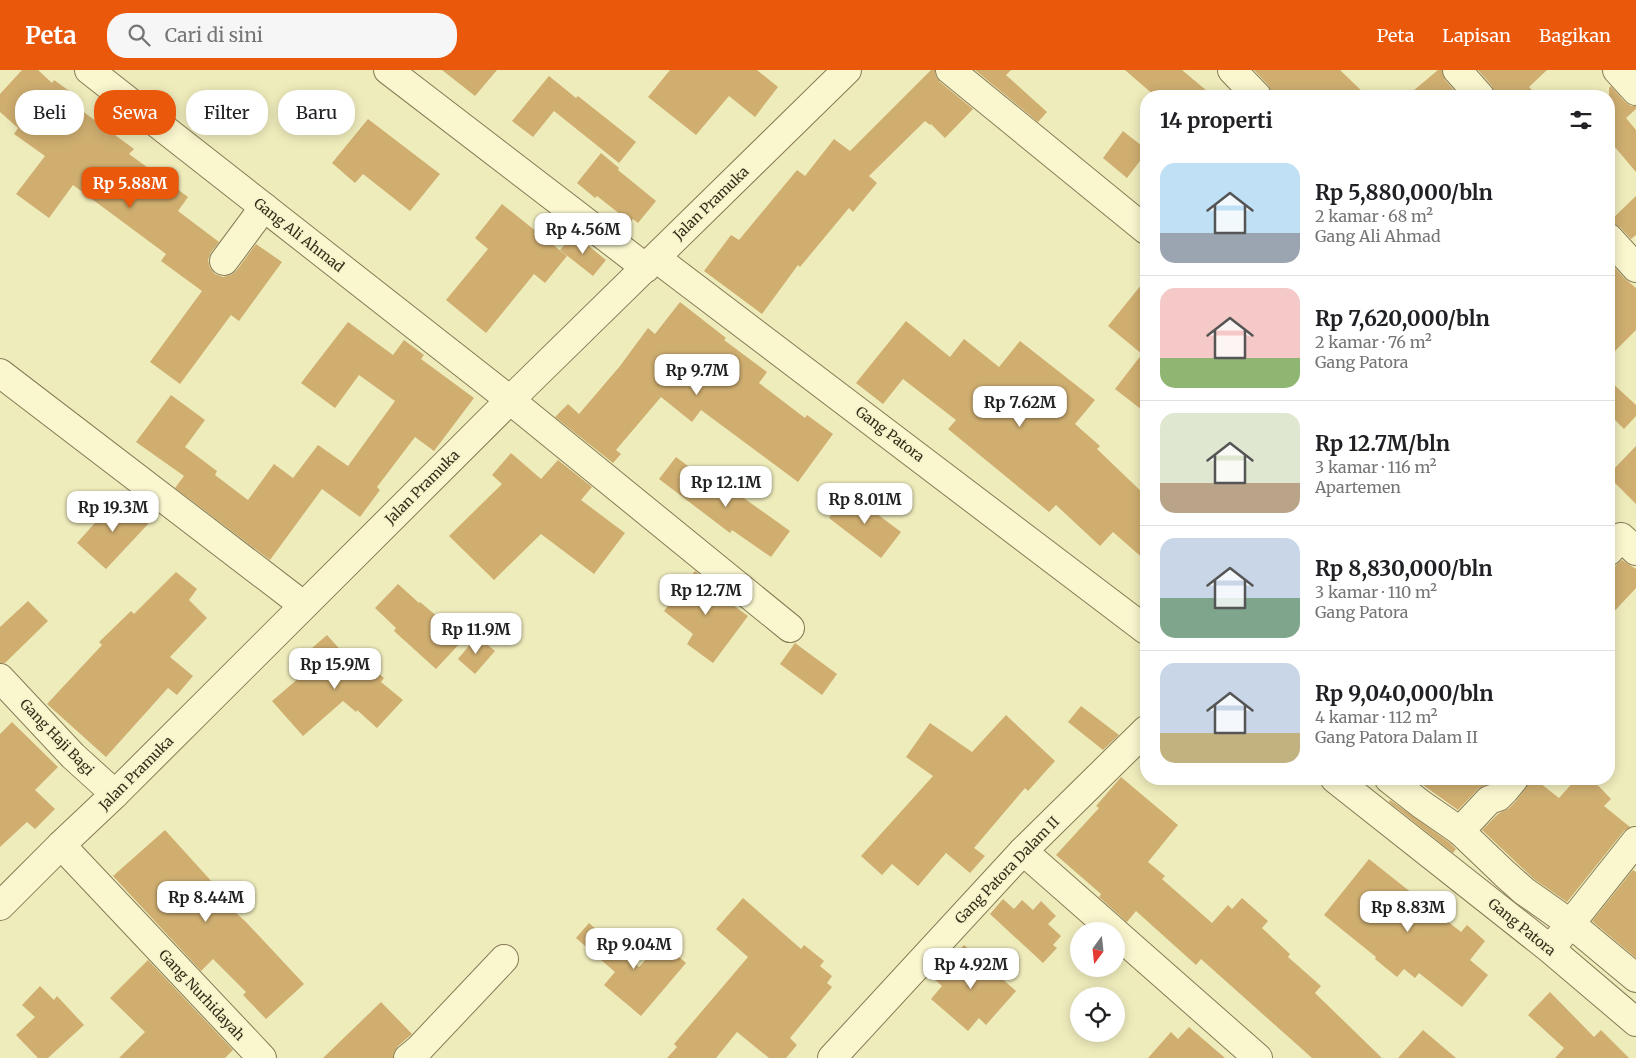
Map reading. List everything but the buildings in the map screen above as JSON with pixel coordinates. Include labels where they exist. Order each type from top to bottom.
[{"type":"street","name":"Gang Ali Ahmad","points":[[89,70],[510,400],[790,628]]},
{"type":"street","name":"Gang Patora","points":[[388,70],[1140,626]]},
{"type":"street","name":"Jalan Pramuka","points":[[0,906],[510,400],[847,70]]},
{"type":"street","points":[[950,70],[1140,225]]},
{"type":"street","points":[[1232,70],[1251,90]]},
{"type":"street","points":[[1457,70],[1475,90]]},
{"type":"street","points":[[1617,70],[1636,91]]},
{"type":"street","points":[[224,261],[264,207]]},
{"type":"street","points":[[0,373],[303,605]]},
{"type":"street","name":"Gang Haji Bagi","points":[[0,678],[73,756],[115,794]]},
{"type":"street","name":"Gang Patora Dalam II","points":[[832,1058],[1023,851],[1140,736]]},
{"type":"street","name":"Gang Patora","points":[[1343,785],[1550,949],[1631,1009]]},
{"type":"street","points":[[1396,785],[1466,837],[1524,890],[1571,924],[1636,978]]},
{"type":"street","points":[[1451,870],[1466,837],[1489,800],[1498,797],[1509,785]]},
{"type":"street","points":[[1402,831],[1421,804]]},
{"type":"street","points":[[1550,949],[1636,841]]},
{"type":"street","name":"Gang Nurhidayah","points":[[60,845],[262,1058]]},
{"type":"street","points":[[1023,851],[1104,922]]},
{"type":"street","points":[[1125,941],[1258,1058]]},
{"type":"street","points":[[408,1058],[419,1049],[504,959]]}]
